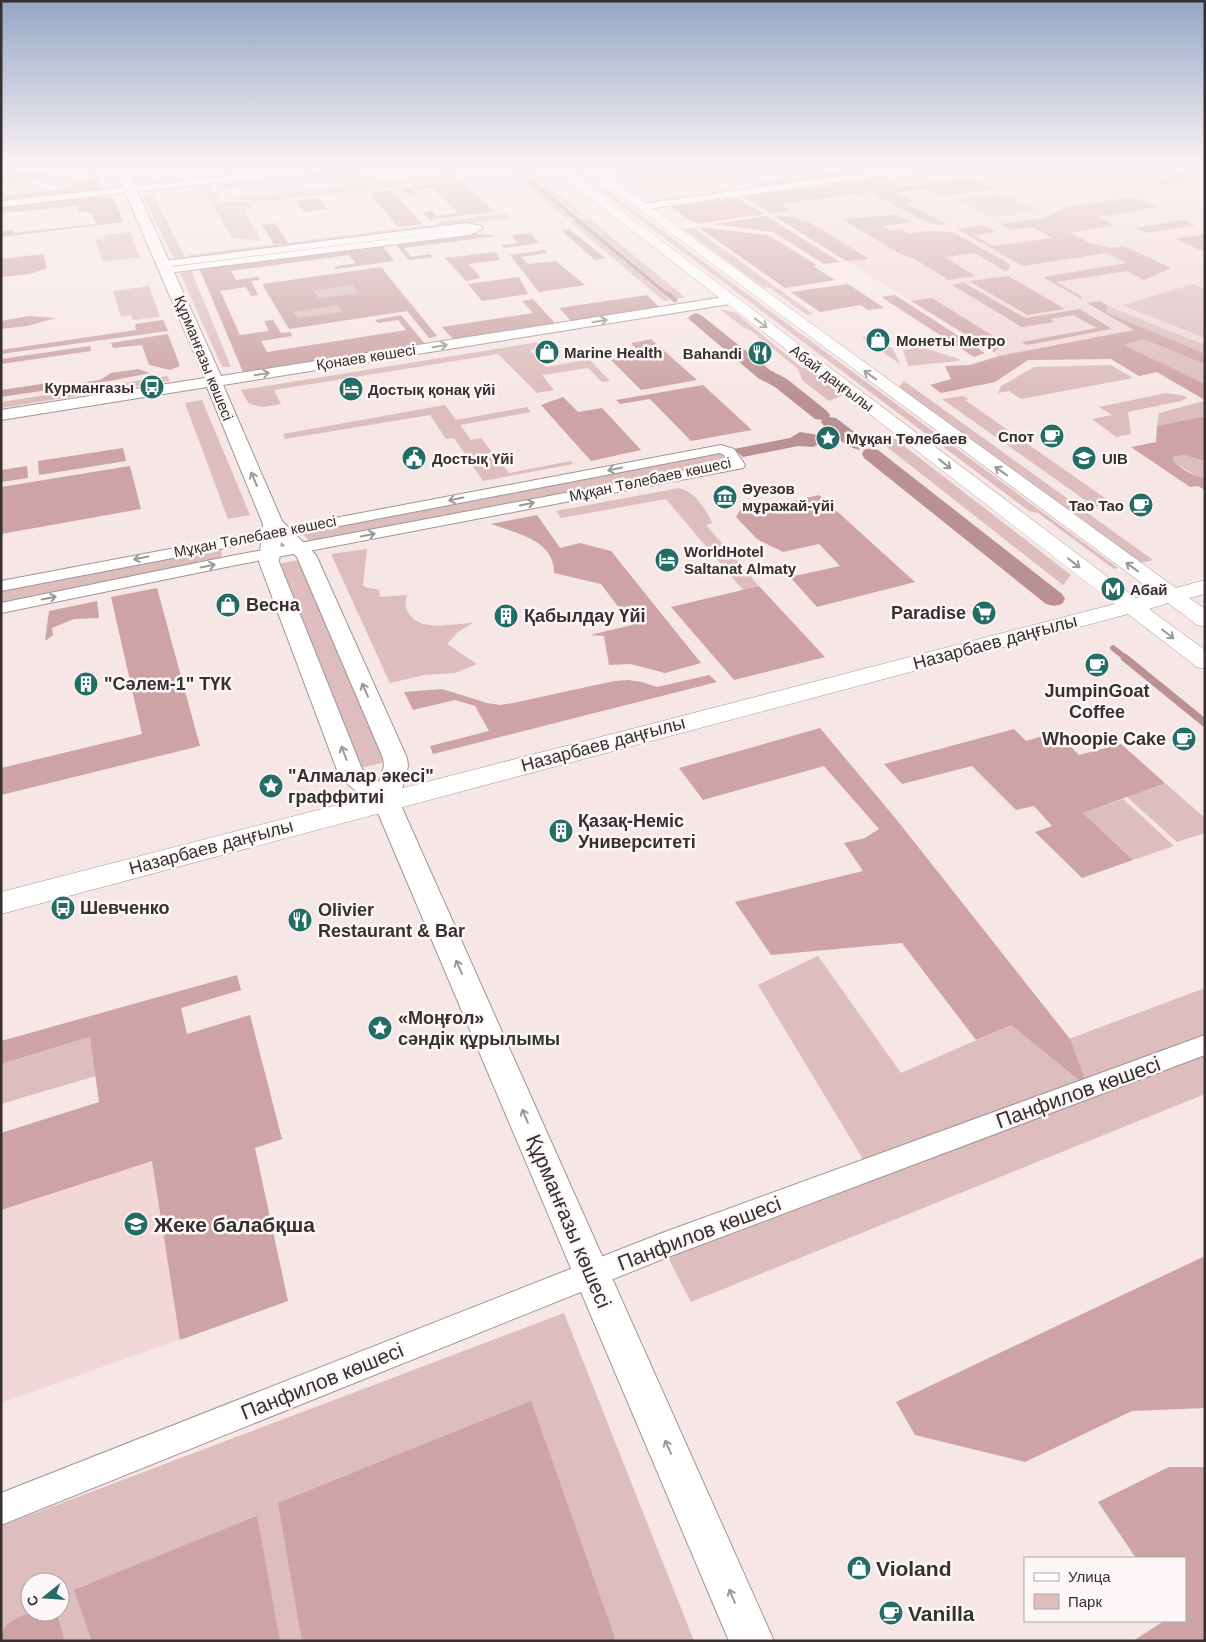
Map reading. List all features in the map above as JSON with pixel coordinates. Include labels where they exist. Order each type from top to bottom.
[{"type":"main road","name":"Абай даңғылы","points":[[655,243],[1205,662]]},
{"type":"main road","name":"Абай даңғылы","points":[[690,243],[1205,620]]},
{"type":"main road","name":"Назарбаев даңғылы","points":[[1,902],[1205,587]]},
{"type":"street","name":"Құрманғазы көшесі","points":[[155,243],[214,381],[274,536],[269,562],[350,770],[354,776],[386,801],[517,1097],[591,1274],[752,1641]]},
{"type":"street","points":[[166,267],[344,243]]},
{"type":"street","points":[[166,267],[378,243]]},
{"type":"street","name":"Қонаев көшесі","points":[[1,415],[730,300]]},
{"type":"street","name":"Мұқан Төлебаев көшесі","points":[[1,586],[274,536],[721,449],[729,452],[738,465],[298,548]]},
{"type":"street","name":"Құрманғазы көшесі","points":[[274,536],[298,548],[306,555],[395,758],[396,766],[386,801]]},
{"type":"street","name":"Мұқан Төлебаев көшесі","points":[[1,608],[274,536]]},
{"type":"street","name":"Панфилов көшесі","points":[[1,1509],[670,1242],[1205,1045]]},
{"type":"shaded area","points":[[395,243],[446,243],[404,248],[411,257],[429,254],[434,257],[409,260]]},
{"type":"shaded area","points":[[539,243],[504,248],[501,245]]},
{"type":"shaded area","points":[[575,243],[586,243],[605,258],[595,260]]},
{"type":"shaded area","points":[[720,243],[780,243],[817,265],[813,266],[835,280],[785,288]]},
{"type":"shaded area","points":[[790,243],[809,243],[840,262],[824,264]]},
{"type":"shaded area","points":[[817,243],[1205,243],[1205,400],[1096,338],[999,356]]},
{"type":"shaded area","points":[[817,243],[842,243],[869,259],[846,261]]},
{"type":"shaded area","points":[[881,243],[971,243],[1010,266],[1005,271],[975,253],[945,257],[975,276],[947,280],[913,258],[900,254]]},
{"type":"shaded area","points":[[981,243],[987,243],[993,246],[1018,243],[1089,243],[1110,248],[1124,246],[1171,268],[1144,280],[1127,271],[1056,282],[1082,297],[1081,299],[1043,277],[1127,263],[1106,253],[1023,266]]},
{"type":"shaded area","points":[[1183,243],[1205,243],[1205,252]]},
{"type":"shaded area","points":[[382,245],[394,261],[336,269],[334,267],[356,263],[349,255],[231,271],[236,280],[258,277],[260,280],[251,281],[258,295],[251,296],[246,287],[220,291],[240,335],[269,331],[264,321],[273,320],[281,333],[290,332],[292,336],[261,341],[267,352],[406,330],[398,320],[378,323],[375,320],[401,315],[425,344],[243,372],[199,268]]},
{"type":"shaded area","points":[[545,250],[548,253],[521,257],[528,264],[556,261],[585,285],[539,292],[510,255]]},
{"type":"shaded area","points":[[496,252],[500,260],[469,264],[481,278],[466,281],[445,258]]},
{"type":"shaded area","points":[[43,254],[47,268],[30,274],[1,277],[1,259]]},
{"type":"shaded area","points":[[381,267],[437,336],[429,338],[407,311],[289,329],[262,284]],"holes":[[[353,285],[358,293],[319,298],[314,291]],[[338,305],[342,312],[298,318],[294,312]]]},
{"type":"shaded area","points":[[1008,276],[1065,309],[1027,315],[969,281]]},
{"type":"shaded area","points":[[519,277],[528,294],[482,301],[468,284]]},
{"type":"shaded area","points":[[963,282],[1025,318],[1080,309],[1112,329],[1027,345],[1022,342],[1097,328],[1073,315],[1050,319],[1054,322],[1022,327],[952,285]]},
{"type":"shaded area","points":[[848,284],[884,308],[868,310],[860,305],[820,312],[791,292]]},
{"type":"shaded area","points":[[647,295],[659,307],[571,321],[559,308]]},
{"type":"shaded area","points":[[895,295],[985,353],[974,357],[881,297]]},
{"type":"shaded area","points":[[932,298],[995,337],[989,338],[1001,346],[994,352],[911,301]]},
{"type":"shaded area","points":[[533,299],[555,323],[453,339],[442,327],[533,313],[522,301]]},
{"type":"shaded area","points":[[1100,301],[1108,306],[1106,312],[1205,354],[1205,364],[1143,339],[1124,345],[1205,384],[1205,400],[1157,372],[1139,376],[1111,359],[1028,360],[995,382],[941,393],[930,385],[951,379],[945,366],[970,365],[999,356],[1134,330],[1087,303]]},
{"type":"shaded area","points":[[29,316],[56,318],[27,326],[1,329],[1,321]]},
{"type":"shaded area","points":[[163,320],[168,331],[1,354],[1,350],[136,330],[135,324]]},
{"type":"shaded area","points":[[168,334],[180,366],[170,370],[149,365],[142,345],[113,348],[111,343]]},
{"type":"shaded area","points":[[652,339],[697,380],[641,390],[611,360],[641,354],[631,343]]},
{"type":"shaded area","points":[[90,346],[91,351],[1,364],[1,359]]},
{"type":"shaded area","points":[[138,369],[150,373],[1,397],[1,390],[48,383],[60,386],[100,380],[111,373]]},
{"type":"shaded area","points":[[703,385],[752,430],[691,441],[650,399],[620,404],[616,400]]},
{"type":"shaded area","points":[[563,397],[578,412],[602,408],[641,450],[591,461],[541,405]]},
{"type":"shaded area","points":[[1205,416],[1205,461],[1184,455],[1173,457],[1174,462],[1185,470],[1205,478],[1205,490],[1198,486],[1190,487],[1131,447],[1156,442],[1157,426]]},
{"type":"shaded area","points":[[800,432],[819,435],[824,442],[813,447],[798,446],[743,457],[734,449],[790,438]]},
{"type":"shaded area","points":[[123,448],[126,461],[39,475],[38,461]]},
{"type":"shaded area","points":[[27,466],[28,478],[1,482],[1,470]]},
{"type":"shaded area","points":[[130,466],[141,509],[1,534],[1,487]]},
{"type":"shaded area","points":[[819,495],[915,582],[817,607],[790,577],[840,566],[819,544],[783,552],[757,539],[736,517],[741,508],[762,503],[770,506]]},
{"type":"shaded area","points":[[537,515],[560,548],[580,543],[611,551],[701,663],[665,673],[631,664],[609,665],[604,636],[590,635],[632,625],[601,584],[554,573],[553,562],[541,545],[522,535],[491,524]]},
{"type":"shaded area","points":[[759,586],[825,657],[734,680],[671,607]]},
{"type":"shaded area","points":[[157,588],[200,746],[1,795],[1,768],[142,734],[111,597]]},
{"type":"shaded area","points":[[97,601],[99,618],[74,619],[52,628],[53,635],[45,641],[49,611]]},
{"type":"shaded area","points":[[709,675],[717,682],[433,754],[430,746],[489,731],[475,706],[455,700],[413,710],[404,692],[442,689],[487,703],[500,705],[614,681],[628,680],[657,687]]},
{"type":"shaded area","points":[[820,728],[896,819],[1070,1039],[1088,1088],[1011,1025],[976,1040],[902,943],[771,955],[735,902],[863,871],[844,843],[865,838],[879,829],[824,766],[703,800],[679,768]]},
{"type":"shaded area","points":[[1014,729],[1026,741],[1056,732],[1079,755],[1121,744],[1165,783],[1083,813],[1133,860],[1082,878],[1035,832],[1052,826],[1034,806],[1016,810],[972,766],[902,784],[884,764]]},
{"type":"shaded area","points":[[237,975],[241,990],[181,1008],[187,1034],[250,1015],[282,1139],[255,1148],[288,1301],[180,1340],[152,1161],[1,1210],[1,1133],[99,1102],[90,1037],[1,1064],[1,1041]]},
{"type":"shaded area","name":"Жеке балабқша","points":[[236,1060],[288,1301],[1,1403],[1,1133]]},
{"type":"shaded area","points":[[1205,1256],[1205,1408],[1132,1411],[1025,1462],[915,1435],[896,1402]]},
{"type":"shaded area","points":[[531,1401],[616,1641],[302,1641],[278,1503]]},
{"type":"shaded area","points":[[1169,1467],[1205,1467],[1205,1641],[1133,1641],[1162,1622],[1186,1622],[1186,1557],[1135,1557],[1098,1502]]},
{"type":"shaded area","points":[[257,1516],[280,1641],[92,1641],[74,1590]]},
{"type":"shaded area","points":[[20,1617],[20,1622],[59,1622],[65,1641],[1,1641],[4,1629],[11,1621]]},
{"type":"green space","points":[[96,243],[134,243],[140,257],[103,262]]},
{"type":"green space","points":[[166,243],[178,243],[186,259],[174,258]]},
{"type":"green space","points":[[288,243],[336,243],[192,261],[189,255]]},
{"type":"green space","points":[[595,243],[603,243],[670,300],[664,301]]},
{"type":"green space","points":[[609,243],[618,243],[685,297],[677,299]]},
{"type":"green space","points":[[670,243],[678,243],[1118,568],[1114,569],[1038,513],[1029,511]]},
{"type":"green space","points":[[702,243],[714,243],[813,314],[807,315],[770,288],[763,287]]},
{"type":"green space","points":[[191,270],[231,367],[222,367],[180,273]]},
{"type":"green space","points":[[1193,284],[1205,289],[1205,338],[1122,305]]},
{"type":"green space","points":[[353,285],[359,293],[319,298],[314,291]]},
{"type":"green space","points":[[149,286],[160,317],[133,320],[131,315],[121,317],[113,291]]},
{"type":"green space","points":[[338,305],[343,312],[298,319],[294,311]]},
{"type":"green space","points":[[1108,306],[1205,345],[1205,354],[1106,312]]},
{"type":"green space","points":[[720,309],[736,313],[802,368],[810,368],[843,395],[829,401],[802,380],[798,369],[750,330],[744,328]]},
{"type":"green space","points":[[873,335],[893,349],[900,364],[861,337]]},
{"type":"green space","points":[[1143,339],[1205,364],[1205,384],[1124,345]]},
{"type":"green space","points":[[545,341],[550,346],[530,350],[546,367],[589,359],[610,381],[602,382],[588,368],[542,375],[554,390],[537,393],[498,354],[274,390],[281,404],[263,407],[249,404],[241,390]]},
{"type":"green space","points":[[922,347],[959,359],[959,361],[908,366],[903,350]]},
{"type":"green space","points":[[1111,365],[1133,378],[1021,399],[1009,391],[998,393],[1001,386],[1034,367]]},
{"type":"green space","points":[[167,376],[170,381],[1,408],[1,402]]},
{"type":"green space","points":[[904,381],[1153,560],[1141,563],[899,387]]},
{"type":"green space","points":[[1166,393],[1187,398],[1181,401],[1128,412],[1131,434],[1116,437],[1092,419],[1112,415],[1099,407]]},
{"type":"green space","points":[[963,396],[969,399],[965,400],[1112,503],[1095,507],[942,399]]},
{"type":"green space","points":[[202,400],[250,515],[228,519],[185,403]]},
{"type":"green space","points":[[1205,401],[1205,416],[1157,426],[1159,413]]},
{"type":"green space","points":[[445,405],[456,420],[527,407],[531,412],[460,425],[471,440],[481,438],[509,473],[571,461],[573,464],[483,481],[454,438],[446,439],[430,415],[285,439],[283,434]]},
{"type":"green space","points":[[895,439],[1071,575],[1063,585],[878,440]]},
{"type":"green space","points":[[721,449],[738,465],[314,545],[297,529]]},
{"type":"green space","points":[[1184,455],[1205,461],[1205,478],[1196,476],[1174,462],[1173,457]]},
{"type":"green space","points":[[679,488],[695,497],[707,512],[712,523],[706,525],[759,586],[743,590],[666,499],[561,518],[556,511]]},
{"type":"green space","points":[[222,543],[221,563],[1,608],[1,586]]},
{"type":"green space","points":[[367,549],[363,585],[379,590],[380,597],[407,595],[407,610],[412,617],[427,625],[473,623],[458,632],[447,644],[477,664],[455,673],[425,675],[390,683],[331,554]]},
{"type":"green space","points":[[299,560],[386,762],[360,768],[278,564]]},
{"type":"green space","points":[[1165,783],[1205,818],[1205,833],[1177,842],[1126,796]]},
{"type":"green space","points":[[1123,799],[1174,846],[1133,860],[1083,813]]},
{"type":"green space","points":[[818,956],[901,1073],[1011,1025],[1085,1086],[1053,1045],[1205,988],[1205,1094],[691,1302],[662,1246],[869,1169],[758,985]]},
{"type":"green space","points":[[91,1037],[96,1076],[1,1104],[1,1064]]},
{"type":"green space","points":[[564,1313],[694,1641],[1,1641],[1,1526]]},
{"type":"waterway","points":[[605,243],[668,295]]},
{"type":"waterway","points":[[667,293],[675,300]]},
{"type":"waterway","points":[[696,318],[764,374],[781,383],[821,415]]},
{"type":"waterway","points":[[830,422],[859,445]]},
{"type":"waterway","points":[[871,454],[1054,599]]},
{"type":"waterway","points":[[1113,648],[1127,659]]},
{"type":"waterway","points":[[1125,658],[1205,723]]},
{"type":"place","name":"Монеты Метро","points":[[878,340]]},
{"type":"place","name":"Marine Health","points":[[547,352]]},
{"type":"place","name":"Bahandi","points":[[760,353]]},
{"type":"place","name":"Курмангазы","points":[[152,387]]},
{"type":"place","name":"Достық қонақ үйі","points":[[351,389]]},
{"type":"place","name":"Спот","points":[[1052,436]]},
{"type":"place","name":"Мұқан Төлебаев","points":[[828,438]]},
{"type":"place","name":"Достық Үйі","points":[[414,458]]},
{"type":"place","name":"UIB","points":[[1084,458]]},
{"type":"place","name":"Әуезов мұражай-үйі","points":[[725,497]]},
{"type":"place","name":"Tao Tao","points":[[1141,505]]},
{"type":"place","name":"WorldHotel Saltanat Almaty","points":[[667,560]]},
{"type":"place","name":"Абай","points":[[1113,589]]},
{"type":"place","name":"Весна","points":[[228,605]]},
{"type":"place","name":"Paradise","points":[[984,613]]},
{"type":"place","name":"Қабылдау Үйі","points":[[506,616]]},
{"type":"place","name":"JumpinGoat Coffee","points":[[1097,665]]},
{"type":"place","name":"\"Сәлем-1\" ТҮК","points":[[86,684]]},
{"type":"place","name":"Whoopie Cake","points":[[1184,739]]},
{"type":"place","name":"\"Алмалар әкесі\" граффитиі","points":[[271,786]]},
{"type":"place","name":"Қазақ-Неміс Университеті","points":[[561,831]]},
{"type":"place","name":"Шевченко","points":[[63,908]]},
{"type":"place","name":"Olivier Restaurant & Bar","points":[[300,920]]},
{"type":"place","name":"«Моңғол» сәндік құрылымы","points":[[380,1028]]},
{"type":"place","name":"Жеке балабқша","points":[[136,1224]]},
{"type":"place","name":"Violand","points":[[859,1568]]},
{"type":"place","name":"Vanilla","points":[[891,1613]]}]
